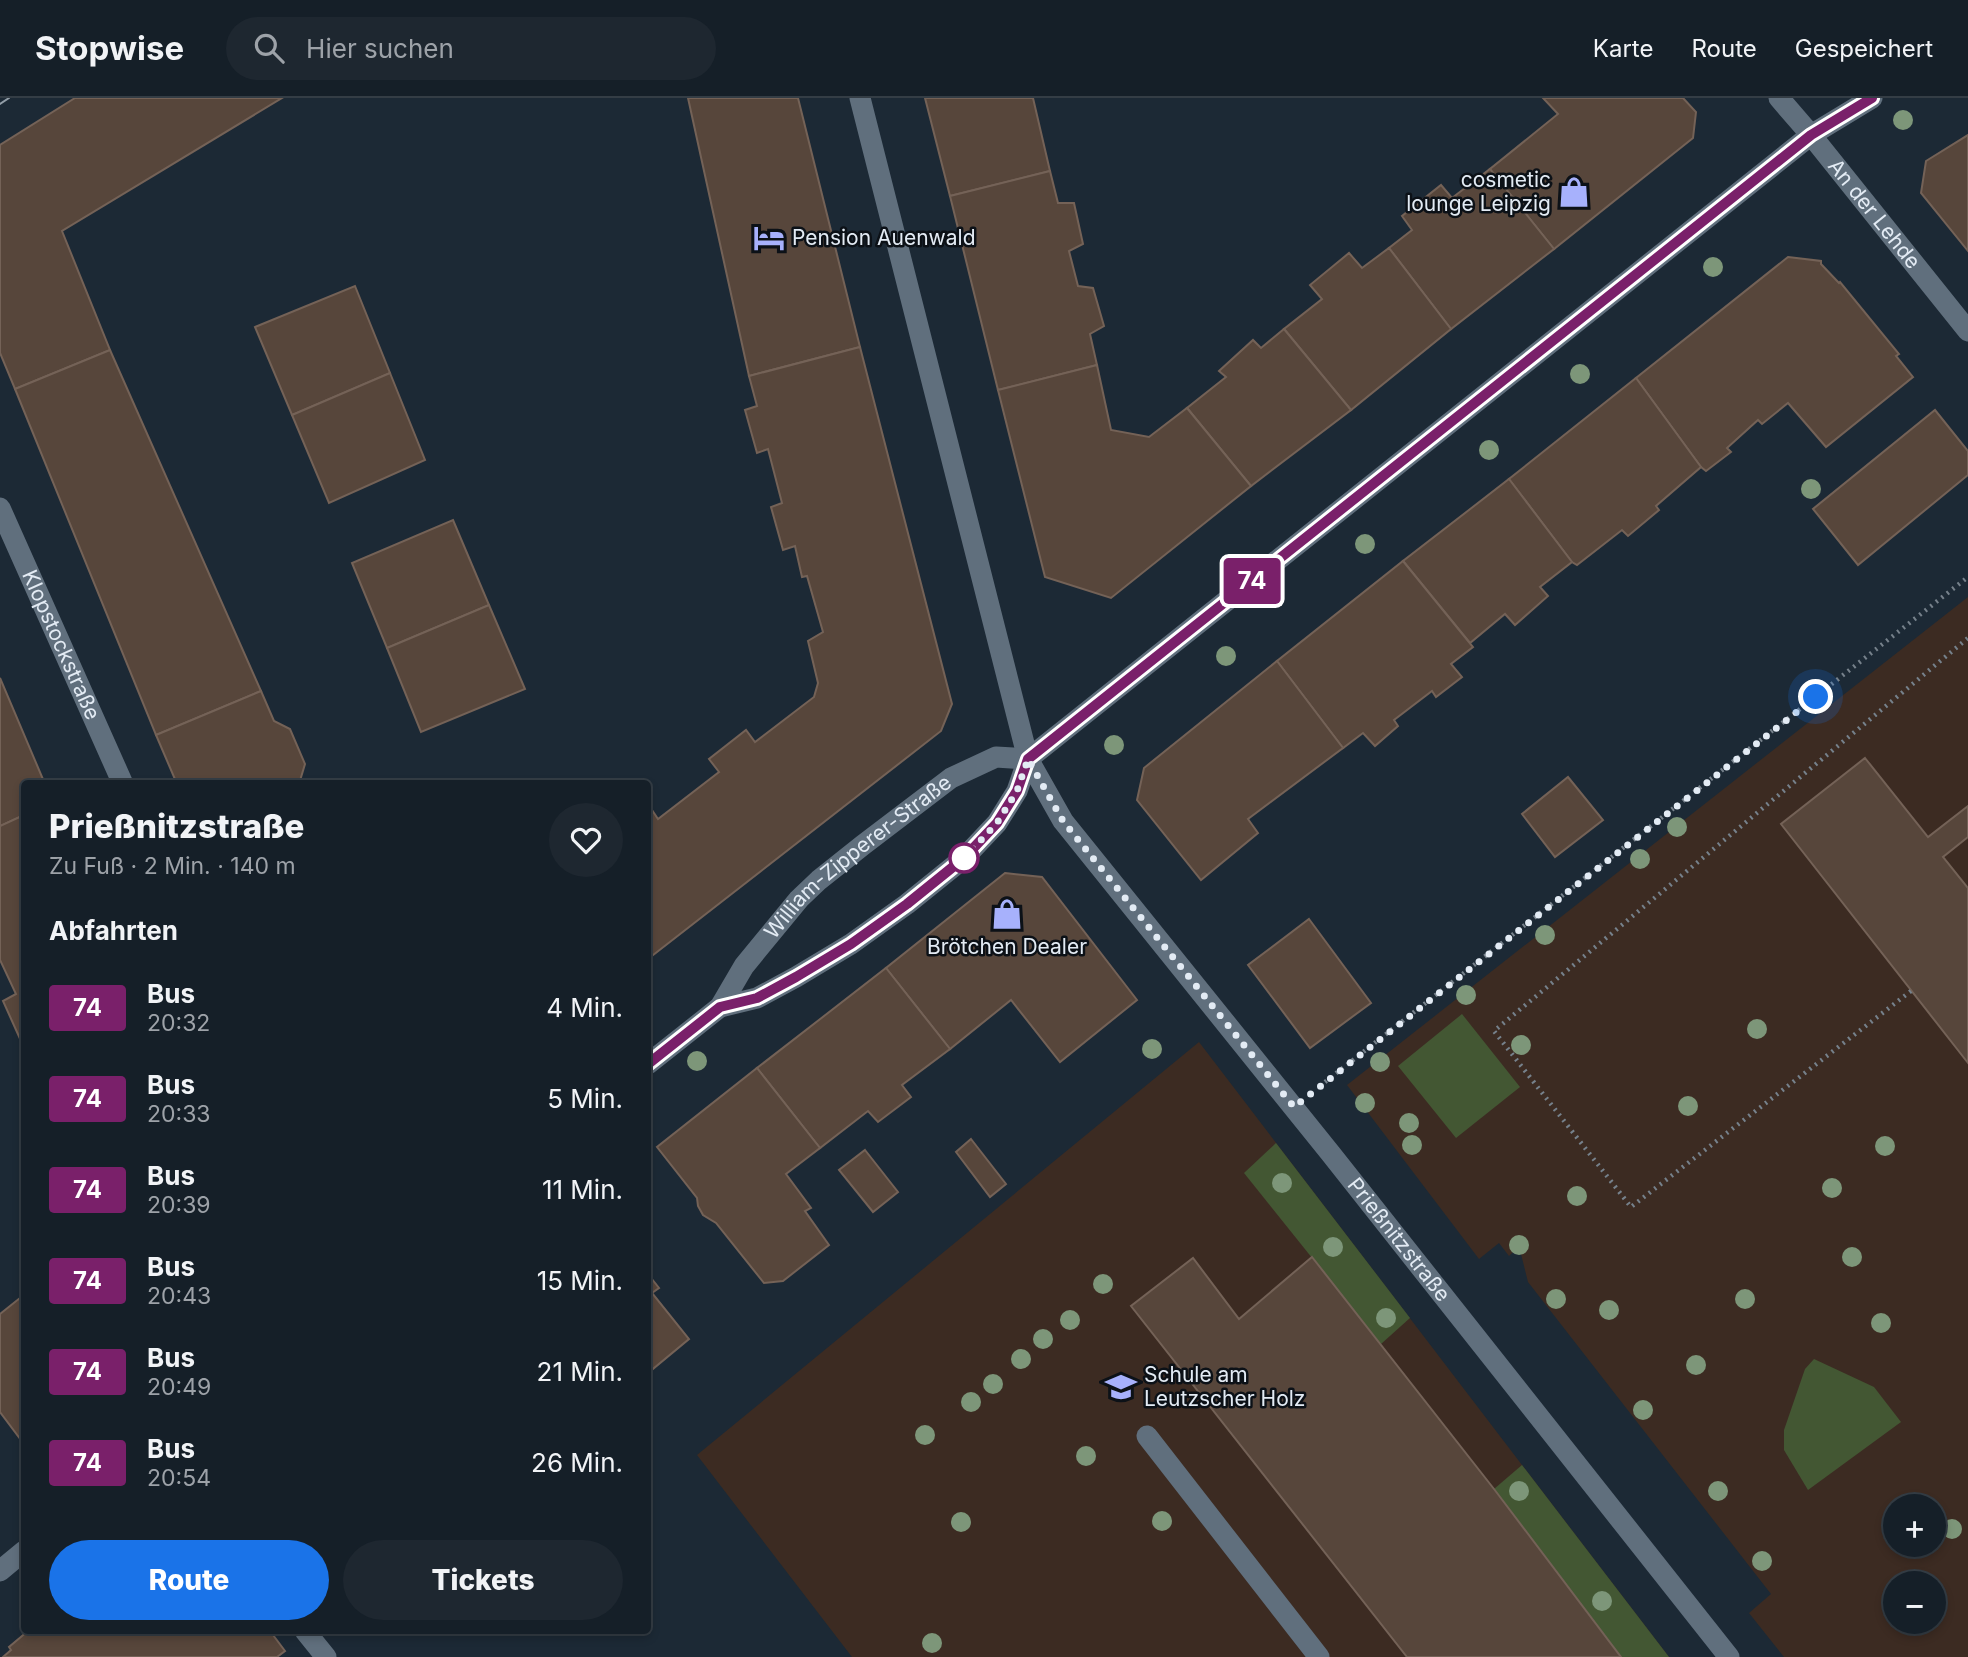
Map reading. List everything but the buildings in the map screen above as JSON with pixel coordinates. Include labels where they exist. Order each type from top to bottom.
[{"type":"street","name":"Prießnitzstraße","points":[[860,98],[1028,759],[1063,821],[1294,1107],[1729,1657]]},
{"type":"street","name":"An der Lehde","points":[[1779,98],[1968,331]]},
{"type":"street","points":[[1028,759],[1811,135],[1872,98]]},
{"type":"street","name":"Klopstockstraße","points":[[0,508],[120,780]]},
{"type":"street","name":"William-Zipperer-Straße","points":[[651,1062],[720,1007],[744,966],[799,899],[819,880],[951,778],[996,757],[1028,759],[1017,791],[997,823],[964,858],[907,904],[851,944],[796,977],[757,998],[720,1007]]},
{"type":"street","points":[[1147,1436],[1320,1657]]},
{"type":"street","points":[[0,1571],[21,1554]]},
{"type":"street","points":[[307,1634],[326,1657]]},
{"type":"path","points":[[1294,1107],[1968,577]]},
{"type":"path","points":[[1911,991],[1631,1207],[1494,1031],[1968,638]]},
{"type":"shaded area","points":[[1968,597],[1968,1657],[1784,1657],[1749,1613],[1771,1594],[1528,1282],[1519,1246],[1509,1256],[1499,1243],[1479,1259],[1347,1085]]},
{"type":"shaded area","name":"Schule am Leutzscher Holz","points":[[1199,1042],[1669,1657],[852,1657],[697,1455]]},
{"type":"green space","points":[[1462,1014],[1520,1087],[1456,1138],[1398,1066]]},
{"type":"green space","points":[[1276,1143],[1410,1318],[1381,1344],[1244,1173]]},
{"type":"green space","points":[[1814,1359],[1874,1387],[1901,1422],[1808,1490],[1784,1450],[1784,1430],[1805,1369]]},
{"type":"green space","points":[[1522,1465],[1669,1657],[1621,1657],[1494,1489]]},
{"type":"tram line","points":[[0,104],[9,98]]},
{"type":"bus line","name":"74","points":[[651,1062],[720,1007],[757,998],[796,977],[851,944],[907,904],[964,858],[997,823],[1017,791],[1028,759],[1811,135],[1872,98]]},
{"type":"place","name":"cosmetic lounge Leipzig","points":[[1574,192]]},
{"type":"place","name":"Pension Auenwald","points":[[769,238]]},
{"type":"place","name":"Brötchen Dealer","points":[[1007,914]]},
{"type":"place","name":"Schule am Leutzscher Holz","points":[[1121,1387]]},
{"type":"route","points":[[964,858],[997,823],[1017,791],[1028,759],[1063,821],[1294,1107],[1816,697]]}]
